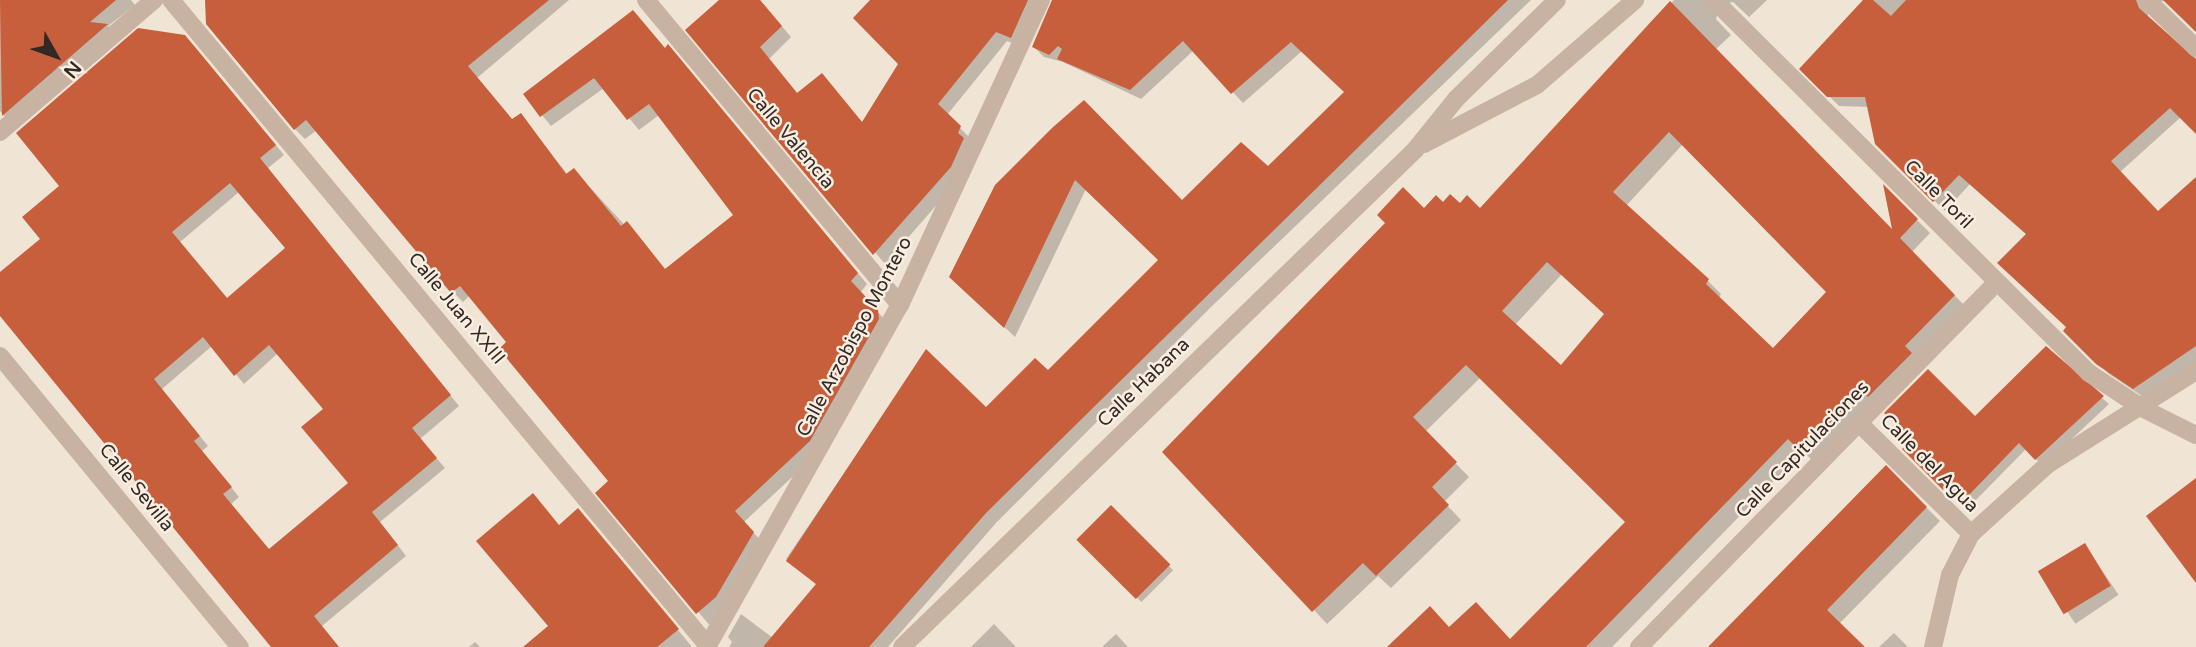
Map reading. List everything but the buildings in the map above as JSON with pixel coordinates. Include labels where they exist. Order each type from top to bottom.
[{"type":"street","points":[[0,132],[154,0]]},
{"type":"street","name":"Calle Juan XXIII","points":[[171,0],[708,646]]},
{"type":"street","name":"Calle Valencia","points":[[646,0],[900,305]]},
{"type":"street","name":"Calle Arzobispo Montero","points":[[708,646],[900,305],[1041,0]]},
{"type":"street","name":"Calle Habana","points":[[902,647],[1415,150],[1456,99],[1557,0]]},
{"type":"street","name":"Calle Habana","points":[[1415,150],[1537,85],[1635,0]]},
{"type":"street","name":"Calle Toril","points":[[1714,0],[2089,373],[2142,408],[2196,435]]},
{"type":"street","points":[[2147,0],[2196,48]]},
{"type":"street","name":"Calle Capitulaciones","points":[[1639,647],[1996,283]]},
{"type":"street","name":"Calle Sevilla","points":[[0,356],[240,647]]},
{"type":"street","name":"Calle del Agua","points":[[1933,647],[1950,575],[1971,534],[2047,465],[2142,408],[2196,371]]},
{"type":"street","name":"Calle del Agua","points":[[1858,423],[1971,534]]}]
